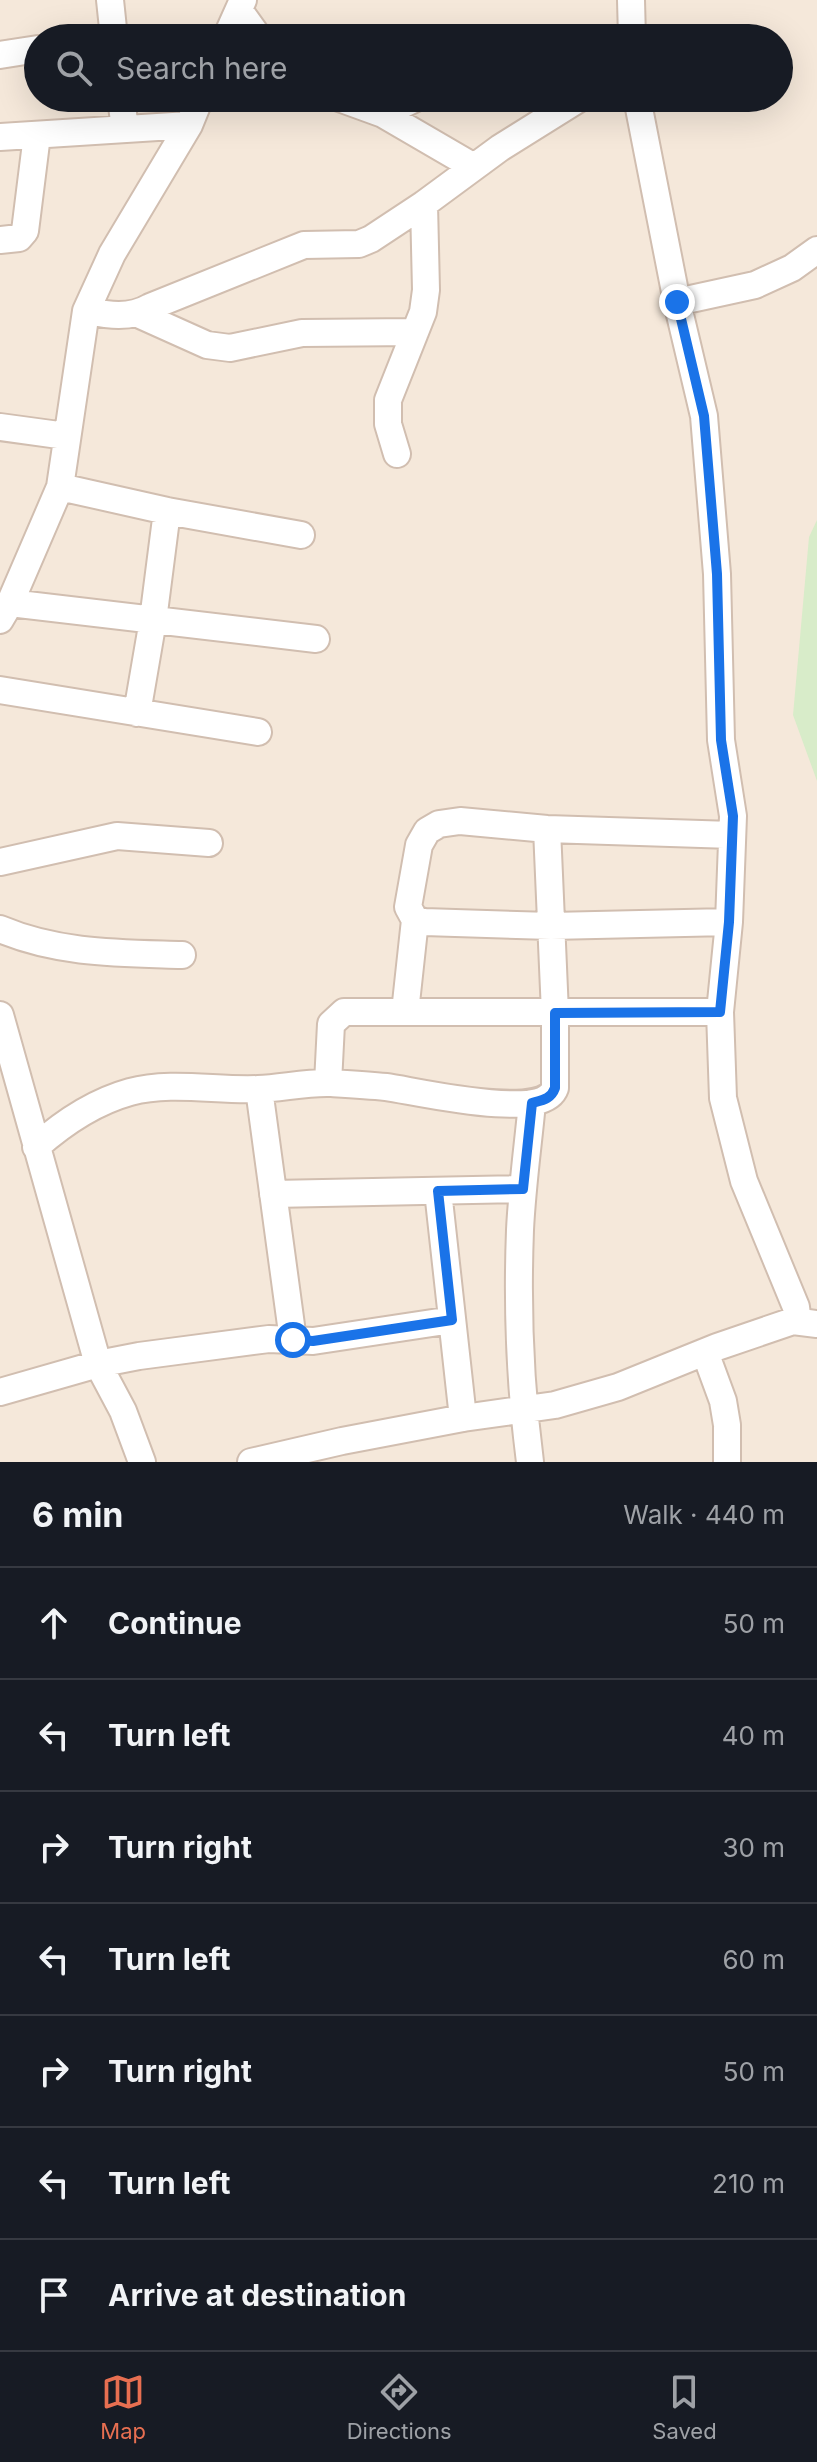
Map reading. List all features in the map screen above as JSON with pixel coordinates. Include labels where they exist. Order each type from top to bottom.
[{"type":"street","points":[[110,0],[113,24]]},
{"type":"street","points":[[631,0],[632,24]]},
{"type":"street","points":[[232,24],[241,5]]},
{"type":"street","points":[[241,5],[251,24]]},
{"type":"street","points":[[0,55],[24,51]]},
{"type":"street","points":[[123,112],[125,129]]},
{"type":"street","points":[[194,112],[112,254],[86,311],[60,487],[5,611],[153,620],[316,639]]},
{"type":"street","points":[[378,112],[474,167]]},
{"type":"street","points":[[383,114],[387,112]]},
{"type":"street","points":[[86,311],[109,315],[138,314],[304,245],[359,244],[388,229],[500,148],[558,112]]},
{"type":"street","points":[[251,1462],[463,1418],[555,1405],[618,1387],[705,1352],[805,1323],[797,1315],[744,1181],[723,1098],[720,1012],[729,922],[733,816],[721,740],[717,574],[704,416],[677,302],[640,112]]},
{"type":"street","points":[[0,137],[189,125]]},
{"type":"street","points":[[0,240],[19,238],[25,231],[37,135]]},
{"type":"street","points":[[397,454],[388,424],[388,400],[423,312],[426,290],[424,204]]},
{"type":"street","points":[[677,302],[755,285],[792,268],[817,250]]},
{"type":"street","points":[[138,314],[207,345],[230,348],[302,333],[415,332]]},
{"type":"street","points":[[0,427],[66,436]]},
{"type":"street","points":[[60,487],[167,511],[301,535]]},
{"type":"street","points":[[137,713],[167,511]]},
{"type":"street","points":[[0,690],[258,732]]},
{"type":"street","points":[[405,1012],[415,920],[408,907],[419,845],[427,831],[439,824],[460,821],[547,829],[732,835]]},
{"type":"street","points":[[36,1147],[78,1114],[130,1092],[159,1088],[259,1089],[328,1083],[385,1087],[481,1103],[532,1103],[553,1095],[555,1013],[547,829]]},
{"type":"street","points":[[0,862],[117,836],[209,843]]},
{"type":"street","points":[[415,920],[551,926],[729,922]]},
{"type":"street","points":[[0,929],[61,948],[182,955]]},
{"type":"street","points":[[328,1083],[331,1024],[344,1012],[720,1012]]},
{"type":"street","points":[[0,1015],[98,1364],[123,1411],[142,1462]]},
{"type":"street","points":[[259,1089],[293,1340]]},
{"type":"street","points":[[530,1462],[523,1410],[519,1332],[520,1229],[532,1103]]},
{"type":"street","points":[[273,1194],[523,1189]]},
{"type":"street","points":[[438,1191],[463,1418]]},
{"type":"street","points":[[0,1392],[98,1364],[139,1356],[269,1339],[313,1341],[452,1320]]},
{"type":"street","points":[[705,1352],[723,1401],[727,1425],[727,1462]]},
{"type":"shaded area","points":[[0,0],[817,0],[817,1462],[0,1462]]},
{"type":"green space","points":[[817,520],[817,781],[793,715],[809,537]]},
{"type":"route","points":[[293,1340],[313,1341],[452,1320],[438,1191],[523,1189],[532,1103],[553,1095],[555,1088],[555,1013],[720,1012],[729,922],[733,816],[721,740],[717,574],[704,416],[677,302]]}]
